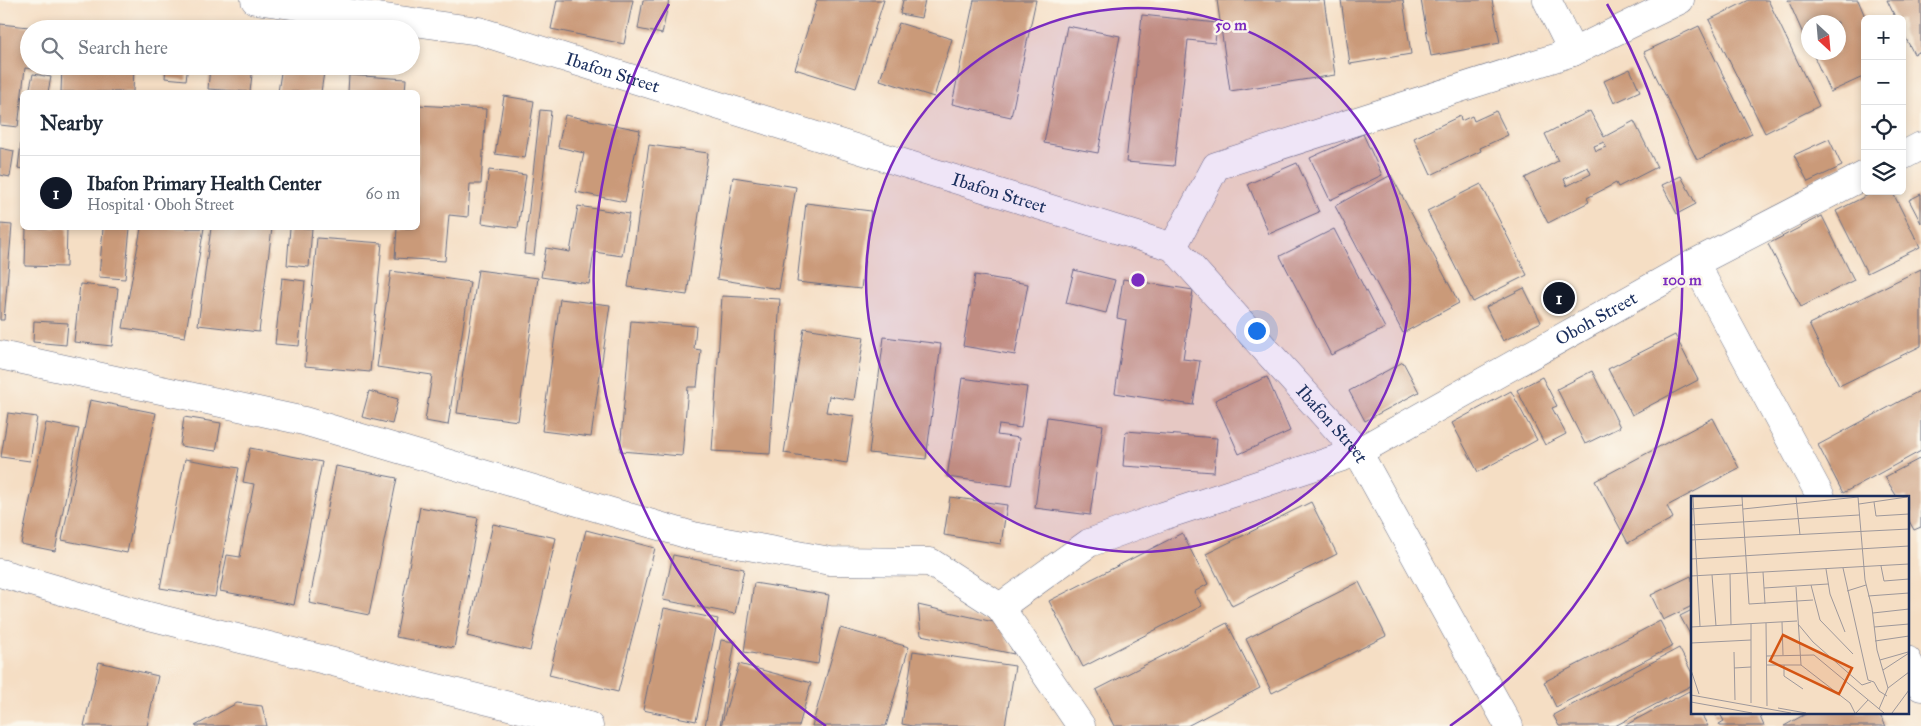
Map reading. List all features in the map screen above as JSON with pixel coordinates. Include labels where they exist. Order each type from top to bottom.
[{"type":"street","name":"Ibafon Street","points":[[255,0],[400,20]]},
{"type":"street","points":[[1547,0],[1573,52]]},
{"type":"street","points":[[1173,247],[1216,166],[1573,52],[1680,0]]},
{"type":"street","name":"Ibafon Street","points":[[420,23],[479,31],[1173,247],[1358,452],[1509,726]]},
{"type":"street","points":[[1906,154],[1921,146]]},
{"type":"street","name":"Oboh Street","points":[[1000,607],[1089,544],[1164,516],[1358,452],[1695,263],[1861,177]]},
{"type":"street","points":[[1695,263],[1820,496]]},
{"type":"street","points":[[0,354],[304,421],[693,536],[830,561],[930,562],[1000,607],[1081,726]]},
{"type":"street","points":[[0,574],[145,614],[589,726]]},
{"type":"street","points":[[1908,662],[1921,687]]},
{"type":"building","points":[[557,0],[633,0],[624,44],[551,29]]},
{"type":"building","points":[[643,0],[669,0],[662,34],[638,29]]},
{"type":"building","points":[[817,0],[884,0],[856,88],[795,69]]},
{"type":"building","points":[[903,0],[925,0],[921,18],[900,14]]},
{"type":"building","points":[[974,0],[1036,0],[1011,117],[952,104]]},
{"type":"building","points":[[1217,0],[1324,0],[1335,75],[1230,91]]},
{"type":"building","points":[[1341,0],[1403,0],[1411,54],[1350,64]]},
{"type":"building","points":[[1421,0],[1492,0],[1500,43],[1431,56]]},
{"type":"building","points":[[1749,0],[1768,0],[1819,106],[1765,133],[1709,20]]},
{"type":"building","points":[[1788,0],[1858,0],[1864,15],[1861,15],[1861,78],[1830,92],[1816,60],[1846,60],[1846,15],[1801,15],[1801,29]]},
{"type":"building","points":[[1887,0],[1921,0],[1921,51],[1914,54],[1906,39],[1906,15],[1894,15]]},
{"type":"building","points":[[1142,15],[1217,23],[1215,43],[1188,40],[1174,166],[1126,162]]},
{"type":"building","points":[[899,23],[952,39],[934,97],[880,80]]},
{"type":"building","points":[[0,24],[20,26],[20,75],[24,75],[22,90],[20,90],[18,127],[0,125]]},
{"type":"building","points":[[1067,26],[1120,36],[1098,153],[1044,143]]},
{"type":"building","points":[[1699,26],[1752,134],[1697,160],[1644,52]]},
{"type":"building","points":[[1630,69],[1640,91],[1614,103],[1604,81]]},
{"type":"building","points":[[33,75],[51,77],[48,90],[29,90]]},
{"type":"building","points":[[62,75],[134,75],[133,90],[61,90]]},
{"type":"building","points":[[165,75],[187,75],[186,80],[165,78]]},
{"type":"building","points":[[209,75],[252,75],[250,90],[208,89]]},
{"type":"building","points":[[281,75],[324,75],[321,90],[278,90]]},
{"type":"building","points":[[349,75],[406,79],[405,90],[348,90]]},
{"type":"building","points":[[504,96],[534,101],[525,158],[495,154]]},
{"type":"building","points":[[420,105],[486,109],[481,184],[470,184],[468,217],[449,215],[445,261],[395,258],[397,230],[420,230]]},
{"type":"building","points":[[540,110],[551,111],[534,255],[524,254]]},
{"type":"building","points":[[1496,111],[1508,135],[1480,148],[1481,151],[1431,175],[1414,138],[1460,116],[1461,121],[1472,116],[1474,121]]},
{"type":"building","points":[[1590,111],[1604,137],[1634,121],[1657,167],[1618,187],[1616,183],[1587,198],[1589,202],[1548,223],[1525,178],[1558,161],[1545,134]],"holes":[[[1604,142],[1606,147],[1596,151],[1594,146]],[[1588,167],[1591,174],[1567,186],[1564,179]]]},
{"type":"building","points":[[565,115],[640,130],[625,202],[576,192],[584,153],[558,147]]},
{"type":"building","points":[[1363,134],[1382,175],[1330,200],[1310,158]]},
{"type":"building","points":[[1829,139],[1842,166],[1808,182],[1794,155]]},
{"type":"building","points":[[649,145],[708,153],[687,295],[628,287]]},
{"type":"building","points":[[0,148],[14,151],[10,177],[0,175]]},
{"type":"building","points":[[20,151],[20,168],[18,168]]},
{"type":"building","points":[[1297,163],[1319,212],[1269,234],[1248,184]]},
{"type":"building","points":[[489,170],[526,175],[518,228],[482,223]]},
{"type":"building","points":[[1391,175],[1459,303],[1403,333],[1335,206]]},
{"type":"building","points":[[1681,176],[1696,204],[1677,214],[1662,185]]},
{"type":"building","points":[[733,177],[796,187],[779,289],[717,279]]},
{"type":"building","points":[[1481,184],[1527,275],[1473,302],[1427,211]]},
{"type":"building","points":[[1921,194],[1921,223],[1909,200]]},
{"type":"building","points":[[1868,195],[1894,195],[1920,247],[1867,273],[1836,211]]},
{"type":"building","points":[[806,203],[871,211],[861,289],[797,282]]},
{"type":"building","points":[[578,206],[629,214],[622,256],[594,252],[589,284],[541,277],[546,248],[570,252]]},
{"type":"building","points":[[1822,216],[1854,280],[1801,307],[1768,244]]},
{"type":"building","points":[[0,224],[12,225],[4,320],[0,320]]},
{"type":"building","points":[[1334,229],[1385,328],[1331,355],[1280,256]]},
{"type":"building","points":[[26,230],[67,230],[66,267],[25,266]]},
{"type":"building","points":[[103,230],[130,230],[125,279],[99,277]]},
{"type":"building","points":[[141,230],[204,230],[185,337],[123,328]]},
{"type":"building","points":[[211,230],[272,230],[259,332],[198,325]]},
{"type":"building","points":[[290,230],[312,230],[309,267],[287,265]]},
{"type":"building","points":[[317,238],[382,243],[370,372],[305,366]]},
{"type":"building","points":[[1921,269],[1921,346],[1839,386],[1809,324]]},
{"type":"building","points":[[478,270],[538,278],[518,421],[457,413]]},
{"type":"building","points":[[1074,270],[1115,280],[1106,313],[1066,303]]},
{"type":"building","points":[[391,271],[470,282],[448,425],[425,421],[432,375],[377,367]]},
{"type":"building","points":[[975,275],[1028,284],[1015,355],[963,346]]},
{"type":"building","points":[[282,278],[305,281],[299,346],[275,344]]},
{"type":"building","points":[[1123,279],[1193,290],[1183,359],[1200,361],[1193,405],[1115,393],[1126,320],[1117,318]]},
{"type":"building","points":[[80,284],[118,288],[112,346],[74,342]]},
{"type":"building","points":[[1524,288],[1541,322],[1503,341],[1486,307]]},
{"type":"building","points":[[722,296],[780,299],[770,454],[712,451]]},
{"type":"building","points":[[560,299],[610,305],[591,437],[542,431]]},
{"type":"building","points":[[34,321],[68,323],[66,345],[33,342]]},
{"type":"building","points":[[631,321],[696,326],[694,349],[701,350],[697,387],[688,387],[682,456],[620,451]]},
{"type":"building","points":[[804,328],[864,337],[854,400],[829,396],[826,412],[854,416],[847,463],[784,453]]},
{"type":"building","points":[[1675,335],[1698,380],[1632,415],[1608,369]]},
{"type":"building","points":[[884,337],[941,344],[926,459],[869,453]]},
{"type":"building","points":[[1403,362],[1419,392],[1365,421],[1349,391]]},
{"type":"building","points":[[1592,371],[1620,427],[1585,444],[1557,389]]},
{"type":"building","points":[[1267,377],[1290,431],[1239,454],[1215,400]]},
{"type":"building","points":[[1542,377],[1557,406],[1552,408],[1566,434],[1545,445],[1517,390]]},
{"type":"building","points":[[962,378],[1027,387],[1021,428],[999,425],[997,435],[1019,438],[1012,486],[947,477]]},
{"type":"building","points":[[1921,390],[1921,451],[1843,493],[1818,445]]},
{"type":"building","points":[[369,391],[398,399],[392,424],[362,417]]},
{"type":"building","points":[[1511,391],[1537,440],[1478,472],[1452,423]]},
{"type":"building","points":[[90,400],[156,413],[127,553],[62,540]]},
{"type":"building","points":[[8,413],[37,417],[30,461],[1,457]]},
{"type":"building","points":[[184,417],[221,423],[216,451],[180,446]]},
{"type":"building","points":[[1047,417],[1103,425],[1090,515],[1035,508]]},
{"type":"building","points":[[1713,418],[1739,468],[1667,506],[1673,518],[1628,543],[1595,481]]},
{"type":"building","points":[[46,423],[79,429],[55,551],[21,544]]},
{"type":"building","points":[[1126,431],[1217,438],[1214,472],[1123,466]]},
{"type":"building","points":[[250,448],[322,462],[294,605],[220,591],[227,555],[240,557],[254,484],[243,482]]},
{"type":"building","points":[[1921,458],[1921,527],[1914,530],[1908,519],[1908,496],[1896,496],[1885,477]]},
{"type":"building","points":[[185,459],[239,468],[215,597],[160,588]]},
{"type":"building","points":[[336,466],[397,478],[369,615],[309,603]]},
{"type":"building","points":[[950,497],[1007,505],[1001,544],[944,535]]},
{"type":"building","points":[[1311,502],[1337,554],[1232,606],[1206,554]]},
{"type":"building","points":[[420,507],[478,518],[454,648],[396,637]]},
{"type":"building","points":[[493,524],[556,538],[530,651],[467,636]]},
{"type":"building","points":[[586,530],[655,548],[618,692],[549,675]]},
{"type":"building","points":[[1182,533],[1208,584],[1194,592],[1202,606],[1083,667],[1049,601]]},
{"type":"building","points":[[673,555],[744,569],[735,614],[663,600]]},
{"type":"building","points":[[1691,576],[1691,606],[1663,620],[1651,595]]},
{"type":"building","points":[[1359,582],[1386,636],[1272,693],[1246,639]]},
{"type":"building","points":[[754,583],[829,595],[818,664],[744,652]]},
{"type":"building","points":[[918,605],[998,623],[1014,654],[921,635]]},
{"type":"building","points":[[664,608],[718,619],[696,721],[643,710]]},
{"type":"building","points":[[1691,610],[1691,636],[1680,616]]},
{"type":"building","points":[[1660,621],[1673,646],[1556,707],[1544,682]]},
{"type":"building","points":[[1227,623],[1260,688],[1187,726],[1114,726],[1096,690]]},
{"type":"building","points":[[840,628],[909,647],[886,726],[812,726]]},
{"type":"building","points":[[721,640],[735,642],[720,726],[705,726]]},
{"type":"building","points":[[1679,648],[1691,671],[1691,686],[1615,726],[1559,726],[1553,715]]},
{"type":"building","points":[[913,651],[1015,666],[1005,726],[912,726],[902,724]]},
{"type":"building","points":[[99,662],[158,676],[147,726],[84,726]]},
{"type":"building","points":[[739,664],[811,683],[799,726],[721,726]]},
{"type":"building","points":[[1689,691],[1691,695],[1691,714],[1701,714],[1708,726],[1624,726]]},
{"type":"building","points":[[237,703],[262,706],[267,726],[195,726]]},
{"type":"building","points":[[1720,714],[1759,714],[1764,726],[1720,726],[1719,724],[1724,721]]},
{"type":"building","points":[[1805,714],[1879,714],[1886,726],[1784,726]]},
{"type":"place","name":"Ibafon Primary Health Center","points":[[1559,298]]}]
